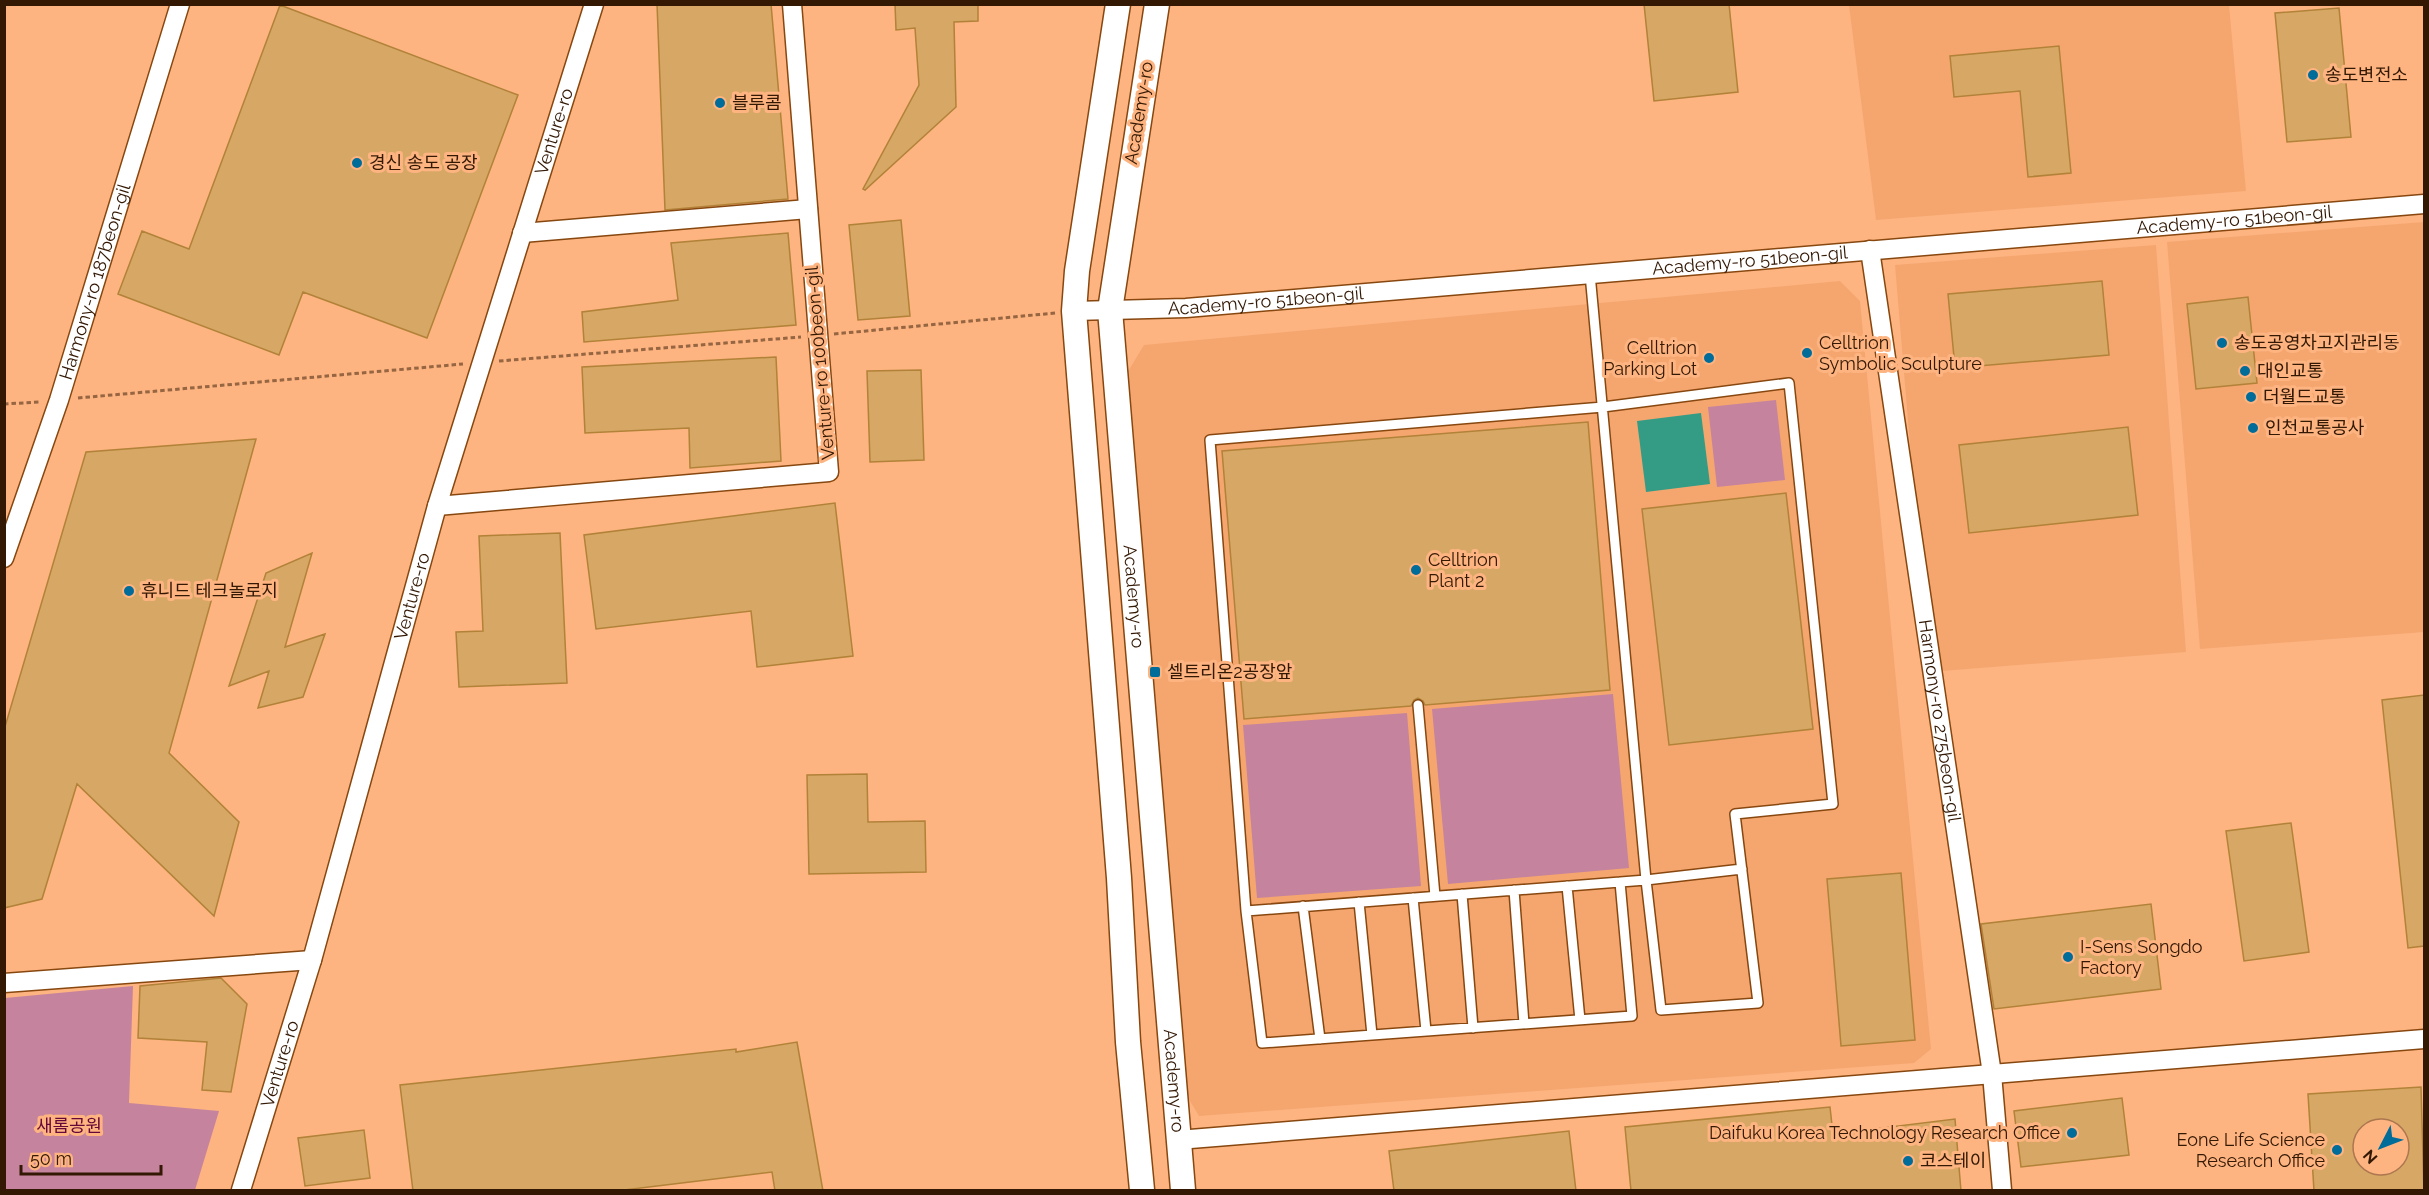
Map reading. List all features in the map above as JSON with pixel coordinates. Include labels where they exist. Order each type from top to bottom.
[{"type":"main road","name":"Academy-ro","points":[[1118,4],[1077,271],[1074,311],[1119,878],[1128,1042],[1142,1191]]},
{"type":"main road","name":"Academy-ro","points":[[1156,4],[1110,310],[1183,1191]]},
{"type":"street","name":"Harmony-ro 187beon-gil","points":[[4,558],[59,400],[180,4]]},
{"type":"street","name":"Venture-ro","points":[[241,1191],[312,960],[437,506],[594,4]]},
{"type":"street","name":"Venture-ro 100beon-gil","points":[[437,506],[829,472],[792,4]]},
{"type":"street","name":"Academy-ro 51beon-gil","points":[[1074,311],[1198,308],[2424,204]]},
{"type":"street","points":[[522,233],[808,209]]},
{"type":"street","name":"Harmony-ro 275beon-gil","points":[[1870,250],[1992,1074],[2002,1191]]},
{"type":"street","points":[[4,983],[312,960]]},
{"type":"street","points":[[1178,1140],[2424,1039]]},
{"type":"lane","points":[[1590,274],[1602,407],[1646,880],[1661,1010],[1758,1003],[1735,814],[1833,804],[1789,383],[1602,407],[1210,440],[1246,911],[1262,1043],[1632,1016],[1620,882]]},
{"type":"lane","points":[[1418,705],[1435,896]]},
{"type":"lane","points":[[1246,911],[1646,880],[1742,869]]},
{"type":"lane","points":[[1567,886],[1580,1020]]},
{"type":"lane","points":[[1514,890],[1524,1024]]},
{"type":"lane","points":[[1462,894],[1473,1028]]},
{"type":"lane","points":[[1413,898],[1426,1031]]},
{"type":"lane","points":[[1359,902],[1372,1035]]},
{"type":"lane","points":[[1303,906],[1320,1039]]},
{"type":"path","points":[[4,404],[482,362],[818,336],[1074,311]]},
{"type":"shaded area","points":[[1849,5],[2229,5],[2246,191],[1876,220]]},
{"type":"shaded area","points":[[2424,222],[2424,632],[2200,649],[2167,242]]},
{"type":"shaded area","points":[[2156,245],[2186,652],[1929,672],[1895,265]]},
{"type":"shaded area","points":[[1840,281],[1860,301],[1931,1049],[1914,1063],[1199,1116],[1178,1081],[1121,383],[1144,345]]},
{"type":"green space","points":[[1776,400],[1785,480],[1717,487],[1708,407]]},
{"type":"green space","points":[[1613,694],[1629,868],[1448,884],[1432,709]]},
{"type":"green space","points":[[1407,713],[1421,886],[1257,898],[1243,725]]},
{"type":"green space","name":"새롬공원","points":[[133,986],[129,1103],[219,1111],[195,1190],[5,1190],[5,998]]},
{"type":"water","points":[[1701,413],[1710,484],[1646,492],[1637,421]]},
{"type":"building","name":"블루콤","points":[[657,4],[771,4],[788,199],[665,210]]},
{"type":"building","points":[[895,4],[978,4],[978,21],[954,22],[956,107],[865,190],[863,189],[919,85],[915,28],[896,30]]},
{"type":"building","points":[[1644,4],[1729,4],[1738,92],[1654,101]]},
{"type":"building","name":"경신 송도 공장","points":[[280,5],[518,95],[427,338],[303,292],[279,355],[118,294],[142,231],[189,249]]},
{"type":"building","name":"송도변전소","points":[[2339,8],[2351,137],[2287,142],[2275,13]]},
{"type":"building","points":[[2059,46],[2071,173],[2028,177],[2020,91],[1954,97],[1950,56]]},
{"type":"building","points":[[901,220],[910,316],[858,320],[849,225]]},
{"type":"building","points":[[788,233],[796,325],[584,342],[582,312],[678,300],[671,243]]},
{"type":"building","points":[[2102,281],[2109,355],[1955,368],[1948,294]]},
{"type":"building","name":"송도공영차고지관리동","points":[[2248,297],[2257,383],[2196,389],[2187,304]]},
{"type":"building","points":[[776,357],[781,461],[690,468],[689,428],[585,433],[582,367]]},
{"type":"building","points":[[921,370],[924,460],[870,462],[867,371]]},
{"type":"building","name":"Celltrion Plant 2","points":[[1588,422],[1610,690],[1425,705],[1418,698],[1411,706],[1244,719],[1222,451]]},
{"type":"building","points":[[2128,427],[2138,515],[1969,533],[1959,445]]},
{"type":"building","name":"휴니드 테크놀로지","points":[[256,439],[169,753],[239,822],[214,916],[77,784],[42,899],[4,908],[4,730],[86,452]]},
{"type":"building","points":[[1786,493],[1813,729],[1669,745],[1642,509]]},
{"type":"building","points":[[835,503],[853,656],[757,667],[751,611],[596,629],[584,535]]},
{"type":"building","points":[[560,533],[567,683],[459,687],[456,632],[483,631],[479,536]]},
{"type":"building","points":[[312,553],[285,647],[325,634],[303,697],[258,708],[269,671],[229,686],[266,573]]},
{"type":"building","points":[[2424,695],[2424,946],[2408,948],[2382,700]]},
{"type":"building","points":[[867,774],[868,822],[925,821],[926,872],[809,874],[807,775]]},
{"type":"building","points":[[2291,823],[2309,952],[2244,961],[2226,831]]},
{"type":"building","points":[[1901,873],[1915,1040],[1841,1046],[1827,879]]},
{"type":"building","name":"I-Sens Songdo Factory","points":[[2151,904],[2161,989],[1994,1009],[1981,924]]},
{"type":"building","points":[[221,978],[247,1004],[231,1092],[202,1090],[207,1042],[138,1038],[140,986]]},
{"type":"building","points":[[797,1042],[823,1191],[775,1191],[772,1172],[616,1191],[413,1191],[400,1085],[736,1049],[736,1052]]},
{"type":"building","name":"Eone Life Science Research Office","points":[[2421,1087],[2424,1191],[2314,1191],[2308,1094]]},
{"type":"building","name":"Daifuku Korea Technology Research Office","points":[[2122,1098],[2129,1155],[2021,1167],[2014,1111]]},
{"type":"building","points":[[1830,1107],[1833,1134],[1955,1119],[1961,1191],[1631,1191],[1625,1127]]},
{"type":"building","points":[[364,1130],[370,1178],[305,1186],[298,1138]]},
{"type":"building","points":[[1569,1131],[1576,1191],[1394,1191],[1389,1151]]},
{"type":"place","name":"송도변전소","points":[[2313,75]]},
{"type":"place","name":"블루콤","points":[[720,103]]},
{"type":"place","name":"경신 송도 공장","points":[[357,163]]},
{"type":"place","name":"송도공영차고지관리동","points":[[2222,343]]},
{"type":"place","name":"Celltrion Symbolic Sculpture","points":[[1807,353]]},
{"type":"place","name":"Celltrion Parking Lot","points":[[1709,358]]},
{"type":"place","name":"대인교통","points":[[2245,371]]},
{"type":"place","name":"더월드교통","points":[[2251,397]]},
{"type":"place","name":"인천교통공사","points":[[2253,428]]},
{"type":"place","name":"Celltrion Plant 2","points":[[1416,570]]},
{"type":"place","name":"휴니드 테크놀로지","points":[[129,591]]},
{"type":"place","name":"셀트리온2공장앞","points":[[1155,672]]},
{"type":"place","name":"I-Sens Songdo Factory","points":[[2068,957]]},
{"type":"place","name":"Daifuku Korea Technology Research Office","points":[[2072,1133]]},
{"type":"place","name":"Eone Life Science Research Office","points":[[2337,1150]]},
{"type":"place","name":"코스테이","points":[[1908,1161]]}]
